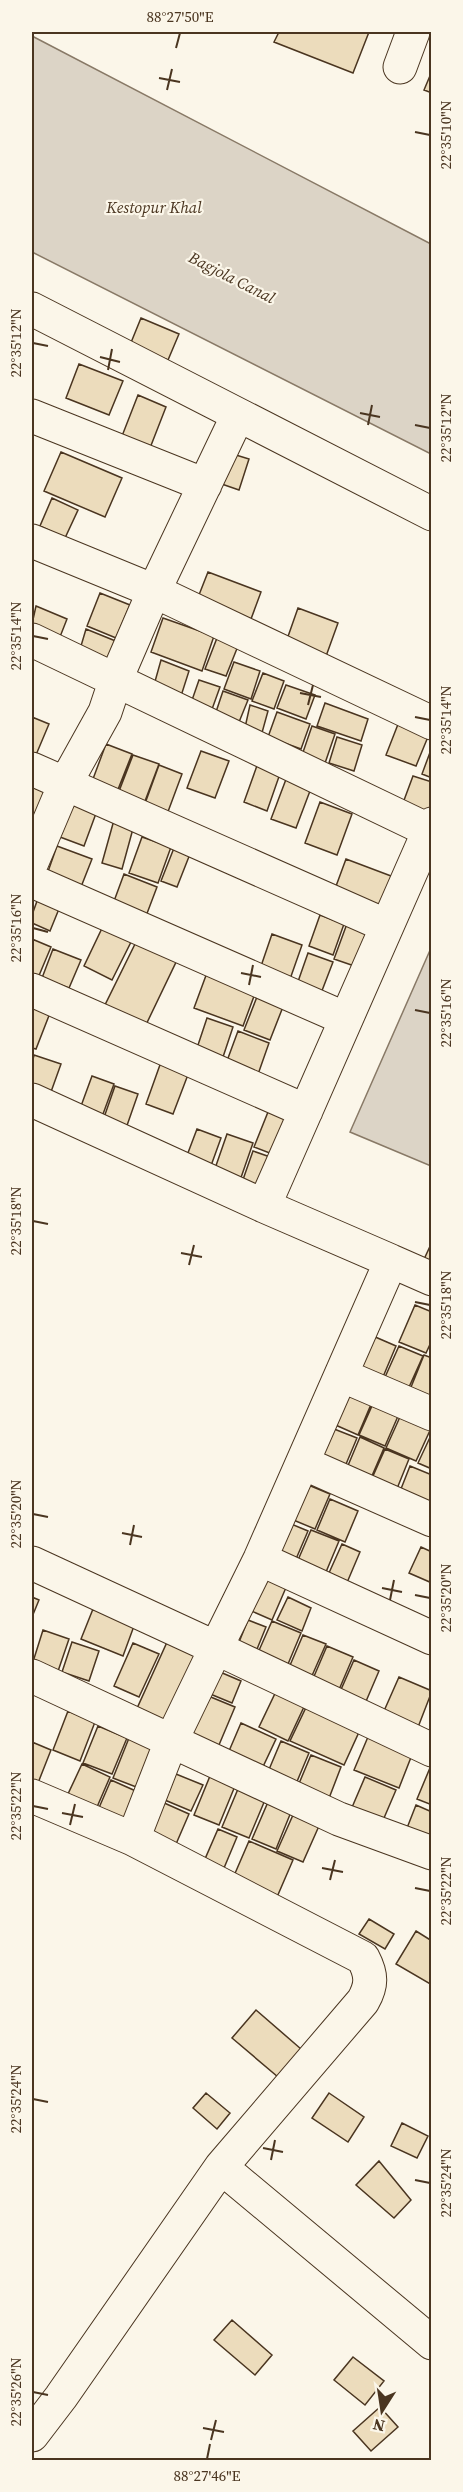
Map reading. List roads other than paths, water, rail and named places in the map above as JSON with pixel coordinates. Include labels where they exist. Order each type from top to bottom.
[{"type":"street","points":[[400,68],[413,32]]},
{"type":"street","points":[[32,309],[432,514]]},
{"type":"street","points":[[32,862],[65,784],[105,712],[116,679],[154,591],[238,415]]},
{"type":"street","points":[[32,416],[205,485]]},
{"type":"street","points":[[32,541],[154,591],[432,723]]},
{"type":"street","points":[[32,640],[430,827],[264,1206]]},
{"type":"street","points":[[32,769],[387,926]]},
{"type":"street","points":[[32,881],[346,1019]]},
{"type":"street","points":[[32,990],[306,1112]]},
{"type":"street","points":[[32,1100],[264,1206],[432,1279]]},
{"type":"street","points":[[133,1839],[172,1739],[260,1559],[391,1261]]},
{"type":"street","points":[[341,1375],[432,1413]]},
{"type":"street","points":[[303,1463],[432,1520]]},
{"type":"street","points":[[260,1559],[432,1638]]},
{"type":"street","points":[[32,1563],[432,1750]]},
{"type":"street","points":[[32,1676],[172,1739],[339,1819],[432,1853]]},
{"type":"street","points":[[32,1796],[133,1839],[363,1958],[370,1972],[370,1988],[363,2001],[221,2167],[32,2435]]},
{"type":"street","points":[[221,2167],[432,2343]]},
{"type":"water","name":"Kestopur Khal","points":[[32,36],[431,244],[431,454],[32,252]]},
{"type":"water","points":[[431,948],[432,1166],[350,1132]]},
{"type":"water label","name":"Bagjola Canal","points":[[232,277]]}]
